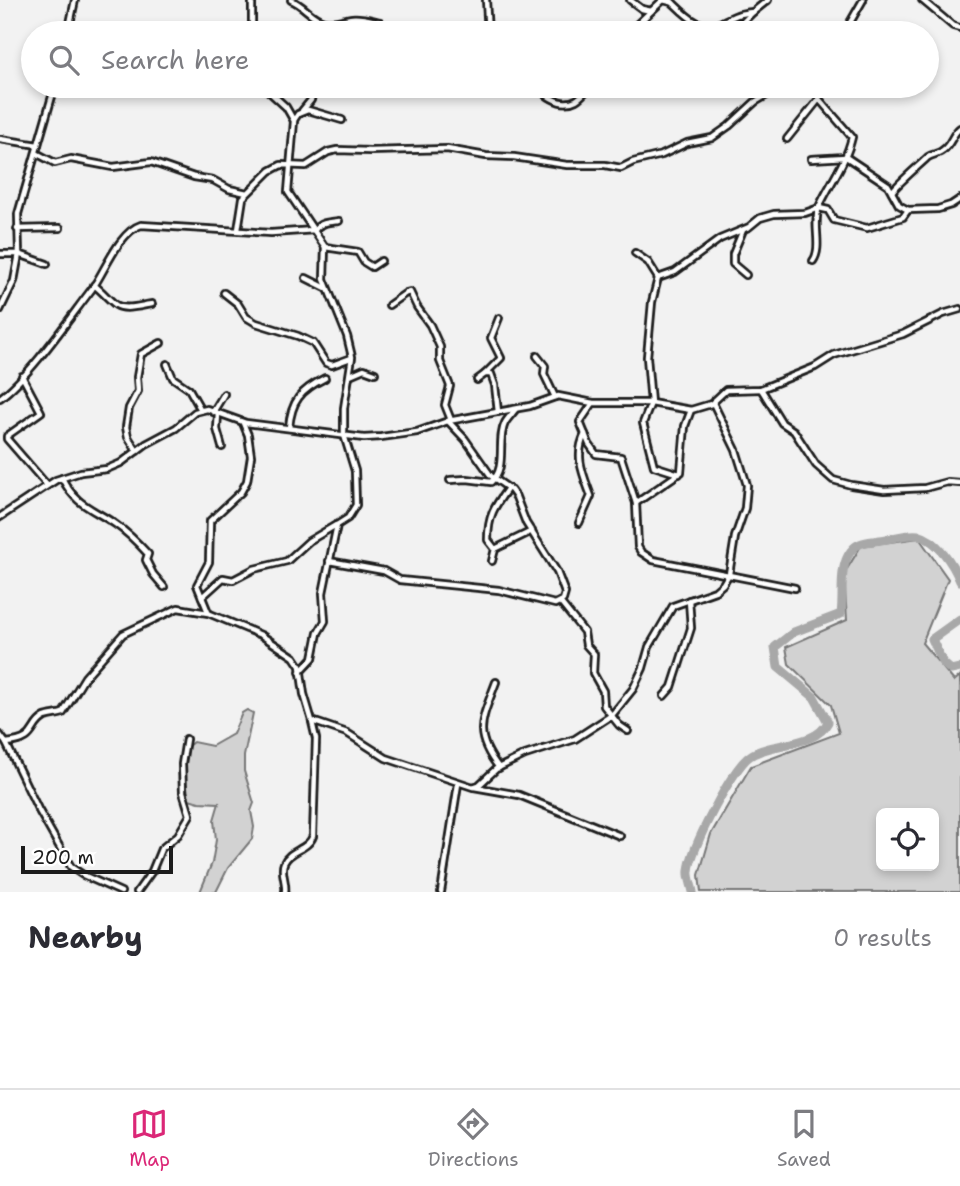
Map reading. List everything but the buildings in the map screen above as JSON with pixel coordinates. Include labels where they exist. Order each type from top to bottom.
[{"type":"street","points":[[71,21],[75,0]]},
{"type":"street","points":[[252,0],[252,21]]},
{"type":"street","points":[[291,0],[301,4],[323,21]]},
{"type":"street","points":[[486,0],[487,21]]},
{"type":"street","points":[[630,0],[642,9],[652,12]]},
{"type":"street","points":[[642,21],[663,0],[671,1],[694,21]]},
{"type":"street","points":[[744,21],[768,0]]},
{"type":"street","points":[[851,21],[863,0]]},
{"type":"street","points":[[922,0],[953,26],[960,28]]},
{"type":"street","points":[[725,21],[734,14],[753,12]]},
{"type":"street","points":[[339,21],[360,18],[375,21]]},
{"type":"street","points":[[0,310],[14,281],[19,254],[18,214],[52,98]]},
{"type":"street","points":[[276,98],[286,107],[294,121]]},
{"type":"street","points":[[202,597],[223,578],[233,580],[254,569],[287,561],[309,541],[348,518],[356,505],[355,471],[344,435],[344,408],[352,357],[347,336],[324,279],[325,247],[288,192],[294,121],[310,98]]},
{"type":"street","points":[[548,98],[569,103],[579,98]]},
{"type":"street","points":[[238,230],[243,198],[270,171],[281,165],[306,166],[337,149],[380,151],[439,148],[554,164],[621,168],[662,155],[687,143],[712,138],[762,98]]},
{"type":"street","points":[[787,139],[819,99],[852,137],[846,157],[819,208],[816,226],[817,256],[813,261]]},
{"type":"street","points":[[301,112],[308,110],[341,120]]},
{"type":"street","points":[[892,192],[896,185],[930,155],[943,150],[960,128]]},
{"type":"street","points":[[0,139],[38,145]]},
{"type":"street","points":[[36,153],[55,163],[71,159],[113,167],[151,162],[248,193]]},
{"type":"street","points":[[811,159],[846,157],[888,185],[899,205],[908,210],[937,209],[960,199]]},
{"type":"street","points":[[658,278],[675,272],[720,239],[744,229],[760,218],[775,214],[805,213],[819,208],[828,210],[834,220],[867,228],[903,217],[908,210]]},
{"type":"street","points":[[0,398],[22,376],[94,285],[119,245],[135,226],[271,233],[315,230],[317,226],[325,223],[339,222]]},
{"type":"street","points":[[18,229],[60,228]]},
{"type":"street","points":[[744,229],[733,254],[733,264],[746,275]]},
{"type":"street","points":[[325,247],[358,251],[364,262],[372,267],[381,261]]},
{"type":"street","points":[[635,253],[648,262],[658,278],[650,313],[647,357],[651,403],[643,422],[654,466],[679,474]]},
{"type":"street","points":[[0,254],[19,254],[47,264]]},
{"type":"street","points":[[306,278],[327,288]]},
{"type":"street","points":[[94,285],[116,305],[126,307],[152,304]]},
{"type":"street","points":[[329,561],[384,571],[400,580],[499,590],[555,604],[560,602],[565,593],[558,572],[520,511],[516,497],[495,480],[450,421],[445,405],[450,386],[440,361],[440,347],[410,292],[390,306]]},
{"type":"street","points":[[224,293],[238,304],[246,317],[256,323],[298,335],[313,344],[326,363],[332,365],[352,357]]},
{"type":"street","points":[[0,517],[17,508],[46,484],[112,467],[201,410],[207,409],[243,422],[373,438],[417,432],[450,421],[515,409],[555,397],[593,403],[651,403],[691,410],[713,403],[726,390],[761,389],[815,367],[834,355],[903,334],[943,314],[960,309]]},
{"type":"street","points":[[477,380],[501,358],[491,338],[499,318]]},
{"type":"street","points":[[137,451],[126,434],[129,408],[138,391],[137,377],[141,354],[160,343]]},
{"type":"street","points":[[537,355],[545,366],[544,374],[555,397]]},
{"type":"street","points":[[167,364],[173,378],[189,389],[201,410]]},
{"type":"street","points":[[349,376],[364,369],[375,373]]},
{"type":"street","points":[[485,374],[491,374],[495,385],[498,412]]},
{"type":"street","points":[[22,376],[41,412],[7,436],[7,439],[46,484]]},
{"type":"street","points":[[289,429],[294,402],[313,383],[325,378]]},
{"type":"street","points":[[761,389],[782,423],[794,431],[816,465],[833,480],[884,490],[916,489],[947,482],[960,483]]},
{"type":"street","points":[[222,447],[216,413],[224,394]]},
{"type":"street","points":[[593,403],[580,422],[596,454],[621,457],[636,503],[638,547],[645,556],[653,560],[795,588]]},
{"type":"street","points":[[473,787],[499,768],[525,755],[575,739],[610,716],[633,689],[649,647],[673,606],[715,591],[723,584],[729,574],[735,537],[746,508],[747,485],[736,450],[713,403]]},
{"type":"street","points":[[495,480],[499,470],[504,425],[515,409]]},
{"type":"street","points":[[636,503],[679,474],[683,462],[685,426],[691,410]]},
{"type":"street","points":[[208,613],[197,585],[209,562],[210,521],[241,492],[247,481],[251,456],[243,422]]},
{"type":"street","points":[[579,523],[591,496],[580,465],[579,447],[585,434]]},
{"type":"street","points":[[62,478],[85,507],[116,524],[141,546],[148,554],[146,559],[153,574],[164,587]]},
{"type":"street","points":[[450,480],[495,480]]},
{"type":"street","points":[[495,548],[488,540],[488,525],[493,508],[508,488]]},
{"type":"street","points":[[300,672],[308,667],[313,658],[318,633],[325,621],[323,593],[337,525]]},
{"type":"street","points":[[495,548],[532,531]]},
{"type":"street","points":[[492,561],[495,548]]},
{"type":"street","points":[[664,696],[672,687],[691,628],[689,600]]},
{"type":"street","points":[[560,602],[584,632],[586,645],[594,654],[593,673],[603,691],[604,706],[610,716],[628,731]]},
{"type":"street","points":[[6,743],[23,740],[44,718],[63,713],[85,677],[126,631],[176,608],[208,613],[261,635],[294,657],[300,666],[316,739],[313,758],[313,836],[310,843],[285,860],[285,892]]},
{"type":"street","points":[[496,682],[484,716],[482,734],[485,750],[499,768]]},
{"type":"street","points":[[312,721],[347,733],[379,755],[458,783],[519,795],[620,836]]},
{"type":"street","points":[[0,735],[71,867],[121,892]]},
{"type":"street","points":[[137,892],[152,871],[158,853],[178,835],[190,816],[183,792],[182,764],[186,739]]},
{"type":"street","points":[[441,892],[458,783]]},
{"type":"shaded area","points":[[919,538],[948,579],[922,643],[954,681],[960,676],[960,892],[701,892],[699,875],[711,834],[751,766],[839,733],[831,705],[789,664],[786,647],[847,620],[844,574],[861,546]]},
{"type":"shaded area","points":[[247,710],[253,713],[244,756],[244,771],[254,803],[251,811],[254,827],[252,839],[228,868],[216,892],[200,892],[212,863],[216,840],[214,820],[219,803],[189,799],[185,775],[187,747],[193,742],[212,746],[233,734],[242,713]]},
{"type":"waterway","points":[[693,892],[689,871],[691,860],[723,792],[743,763],[759,751],[813,736],[828,722],[814,697],[778,667],[775,647],[794,632],[841,614],[844,565],[851,551],[864,542],[918,535],[938,547],[949,560],[960,581]]},
{"type":"waterway","points":[[960,619],[932,639],[943,663],[951,670],[960,668]]}]
